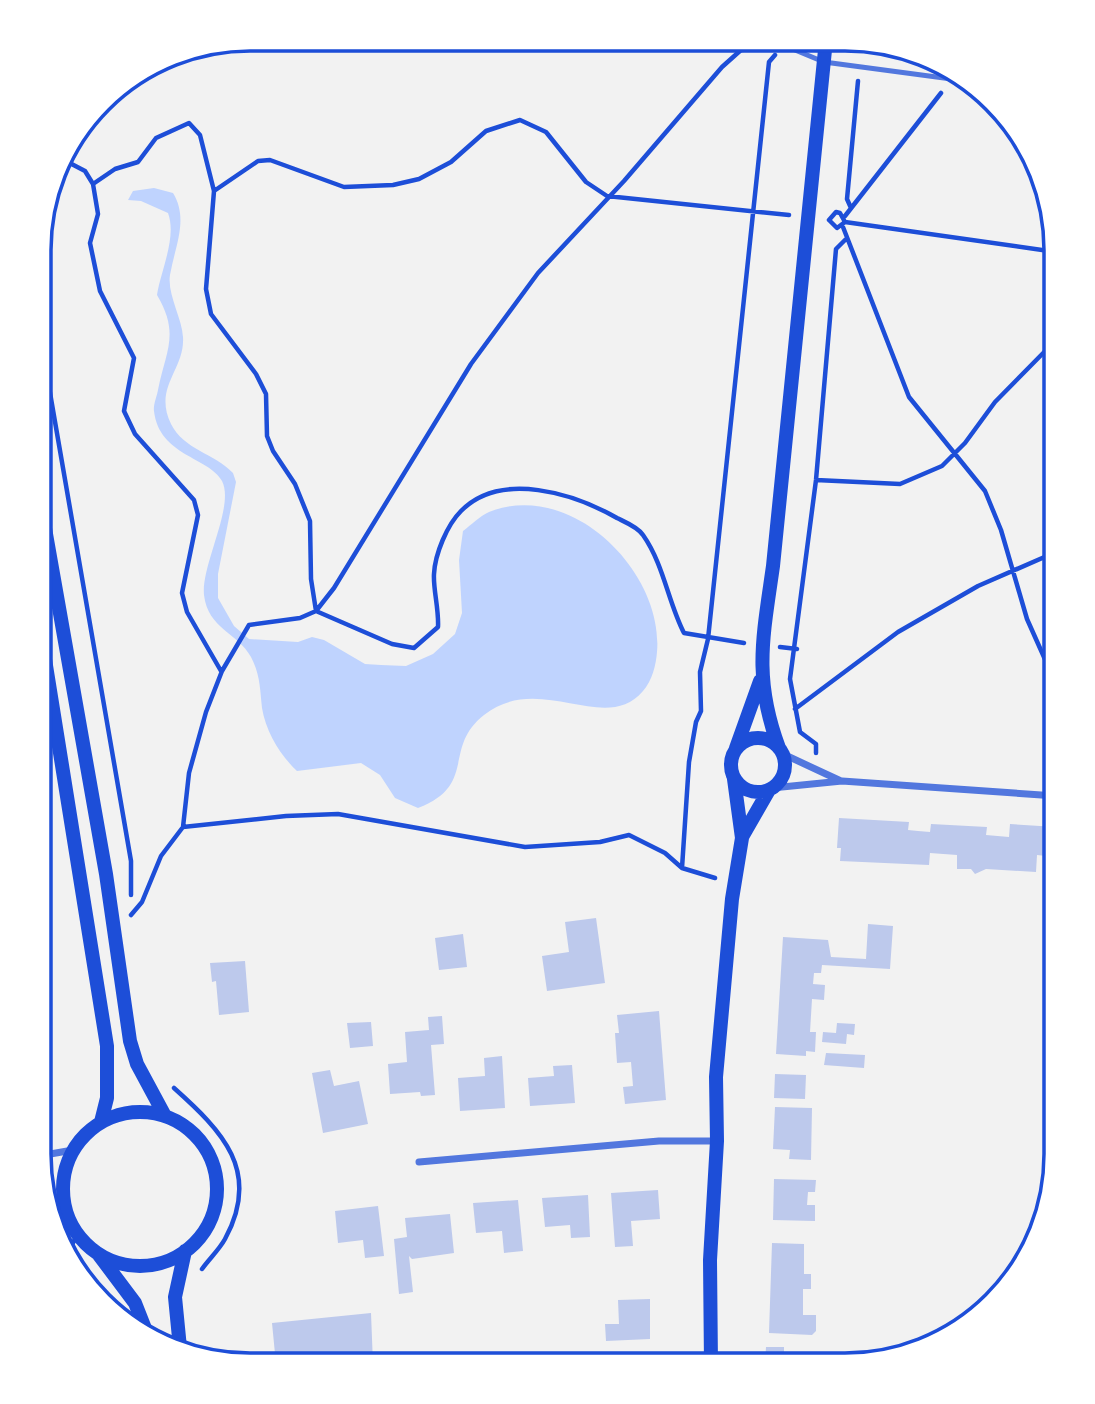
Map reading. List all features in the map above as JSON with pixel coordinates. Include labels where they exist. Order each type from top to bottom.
[{"type":"main road","points":[[741,838],[784,773],[781,751],[761,681],[761,646],[773,566],[825,51]]},
{"type":"main road","points":[[51,567],[106,874],[131,1041],[136,1064],[165,1116]]},
{"type":"main road","points":[[711,1353],[710,1260],[717,1141],[716,1077],[741,838],[731,760],[761,681]]},
{"type":"main road","points":[[51,697],[107,1046],[107,1098],[101,1122]]},
{"type":"main road","points":[[736,749],[749,739],[757,738],[773,742],[781,751]]},
{"type":"main road","points":[[734,779],[746,789],[771,789]]},
{"type":"main road","points":[[99,1254],[120,1263],[142,1266],[172,1259],[185,1251],[208,1226],[214,1210],[216,1177],[208,1153],[194,1133],[165,1116],[132,1112],[101,1122],[86,1134],[73,1150],[65,1169],[63,1190],[66,1210],[78,1234],[99,1254],[135,1303],[142,1322]]},
{"type":"main road","points":[[179,1340],[175,1297],[185,1251]]},
{"type":"street","points":[[51,591],[56,598]]},
{"type":"street","points":[[781,751],[842,781]]},
{"type":"street","points":[[771,789],[842,781],[1044,795]]},
{"type":"street","points":[[419,1162],[659,1141],[717,1141]]},
{"type":"street","points":[[51,1154],[73,1150]]},
{"type":"street","points":[[59,1208],[66,1210]]},
{"type":"lane","points":[[801,51],[824,62],[948,79]]},
{"type":"path","points":[[129,918],[142,902],[161,856],[183,827],[189,773],[206,712],[222,671],[246,629],[249,625],[300,618],[316,611],[341,576],[471,364],[538,273],[607,196],[624,181],[685,108],[740,51]]},
{"type":"path","points":[[682,868],[689,762],[696,722],[702,711],[700,672],[708,639],[769,62],[776,51]]},
{"type":"path","points":[[851,208],[847,199],[860,66]]},
{"type":"path","points":[[951,81],[851,208],[844,222],[845,240],[909,397],[985,491],[1001,530],[1011,570],[1044,661]]},
{"type":"path","points":[[214,191],[258,161],[270,160],[344,187],[366,188],[419,179],[452,162],[486,131],[520,120],[546,132],[586,182],[607,196],[754,210]]},
{"type":"path","points":[[93,184],[115,169],[138,162],[156,138],[189,123],[200,135],[214,191],[206,289],[211,314],[256,374],[266,394],[267,436],[272,451],[295,484],[310,521],[311,579],[316,611]]},
{"type":"path","points":[[71,163],[85,171],[93,184],[98,214],[90,243],[100,291],[134,358],[124,411],[135,434],[194,500],[198,515],[182,593],[187,612],[222,671]]},
{"type":"path","points":[[844,222],[1044,250]]},
{"type":"path","points":[[845,240],[836,249],[816,480],[790,679],[794,710],[898,632],[1011,570],[1044,557]]},
{"type":"path","points":[[816,480],[900,484],[942,466],[996,402],[1044,352]]},
{"type":"path","points":[[51,399],[131,861],[127,925]]},
{"type":"path","points":[[316,611],[392,644],[414,648],[438,627],[439,603],[434,574],[443,539],[461,510],[487,495],[517,489],[542,490],[583,500],[642,532],[670,589],[674,613],[684,633],[761,646]]},
{"type":"path","points":[[183,827],[286,816],[338,814],[525,847],[600,842],[629,835],[664,853],[682,868],[712,878],[736,878]]},
{"type":"path","points":[[165,1078],[223,1135],[236,1171],[238,1193],[233,1222],[223,1242],[198,1276]]},
{"type":"path","points":[[72,1244],[78,1234]]},
{"type":"water","points":[[154,188],[173,193],[180,213],[170,282],[183,337],[179,359],[167,389],[166,411],[171,424],[183,440],[225,466],[233,473],[236,482],[218,574],[218,598],[234,626],[249,639],[298,642],[312,637],[324,640],[365,664],[406,666],[433,654],[455,634],[462,613],[459,560],[463,531],[489,512],[520,505],[551,509],[580,521],[606,540],[629,564],[645,592],[655,622],[657,652],[653,673],[643,691],[628,703],[610,708],[549,700],[527,699],[505,703],[484,715],[472,728],[464,740],[454,777],[448,788],[436,799],[418,808],[395,798],[380,775],[361,763],[297,771],[291,765],[267,726],[258,676],[251,657],[211,616],[204,595],[207,568],[224,505],[222,481],[207,466],[174,447],[165,438],[154,411],[170,332],[157,295],[170,243],[170,222],[168,213],[141,201],[128,200],[133,191]]},
{"type":"building","points":[[839,818],[909,822],[908,830],[930,832],[931,824],[987,827],[986,835],[1009,837],[1010,824],[1044,826],[1044,856],[1037,855],[1036,872],[986,869],[975,874],[971,869],[957,869],[957,855],[930,853],[929,865],[840,861],[841,848],[837,848]]},
{"type":"building","points":[[596,918],[605,983],[547,991],[542,956],[569,952],[565,922]]},
{"type":"building","points":[[868,924],[893,926],[890,969],[822,965],[821,973],[814,973],[813,984],[825,985],[824,1000],[812,999],[810,1032],[816,1032],[815,1052],[806,1051],[806,1056],[776,1054],[783,937],[828,940],[831,957],[866,959]]},
{"type":"building","points":[[463,934],[467,967],[439,970],[435,938]]},
{"type":"building","points":[[245,961],[249,1012],[219,1015],[216,981],[212,982],[210,963]]},
{"type":"building","points":[[659,1011],[666,1100],[625,1104],[623,1087],[633,1086],[631,1062],[617,1063],[617,1015]]},
{"type":"building","points":[[442,1016],[444,1044],[431,1045],[435,1095],[421,1096],[420,1092],[390,1094],[388,1064],[407,1062],[405,1032],[429,1030],[428,1017]]},
{"type":"building","points":[[371,1022],[373,1046],[350,1048],[347,1023]]},
{"type":"building","points":[[837,1023],[855,1024],[854,1035],[847,1034],[846,1044],[822,1042],[823,1032],[836,1033]]},
{"type":"building","points":[[826,1053],[865,1055],[864,1068],[824,1065]]},
{"type":"building","points":[[502,1056],[505,1108],[460,1111],[458,1078],[485,1076],[484,1058]]},
{"type":"building","points":[[572,1065],[575,1103],[530,1106],[528,1078],[554,1076],[553,1066]]},
{"type":"building","points":[[330,1070],[334,1086],[359,1081],[368,1124],[323,1133],[312,1073]]},
{"type":"building","points":[[775,1074],[806,1075],[805,1099],[774,1098]]},
{"type":"building","points":[[775,1107],[812,1108],[811,1160],[789,1159],[790,1150],[773,1149]]},
{"type":"building","points":[[774,1179],[816,1180],[815,1192],[808,1192],[807,1205],[815,1205],[815,1221],[773,1220]]},
{"type":"building","points":[[658,1190],[660,1219],[631,1221],[633,1246],[615,1247],[611,1193]]},
{"type":"building","points":[[588,1195],[590,1237],[571,1238],[570,1225],[545,1227],[542,1198]]},
{"type":"building","points":[[518,1200],[523,1251],[504,1253],[502,1231],[476,1233],[473,1203]]},
{"type":"building","points":[[378,1206],[384,1256],[365,1258],[363,1240],[338,1243],[335,1211]]},
{"type":"building","points":[[450,1214],[454,1253],[412,1259],[409,1256],[413,1292],[399,1294],[394,1239],[407,1237],[405,1218]]},
{"type":"building","points":[[772,1243],[804,1244],[804,1274],[811,1274],[811,1289],[803,1289],[803,1315],[816,1315],[816,1331],[812,1335],[769,1333]]},
{"type":"building","points":[[650,1299],[650,1339],[606,1341],[605,1324],[619,1324],[618,1300]]},
{"type":"building","points":[[371,1313],[373,1353],[275,1353],[272,1323]]},
{"type":"building","points":[[766,1347],[784,1347],[784,1353],[766,1353]]}]
